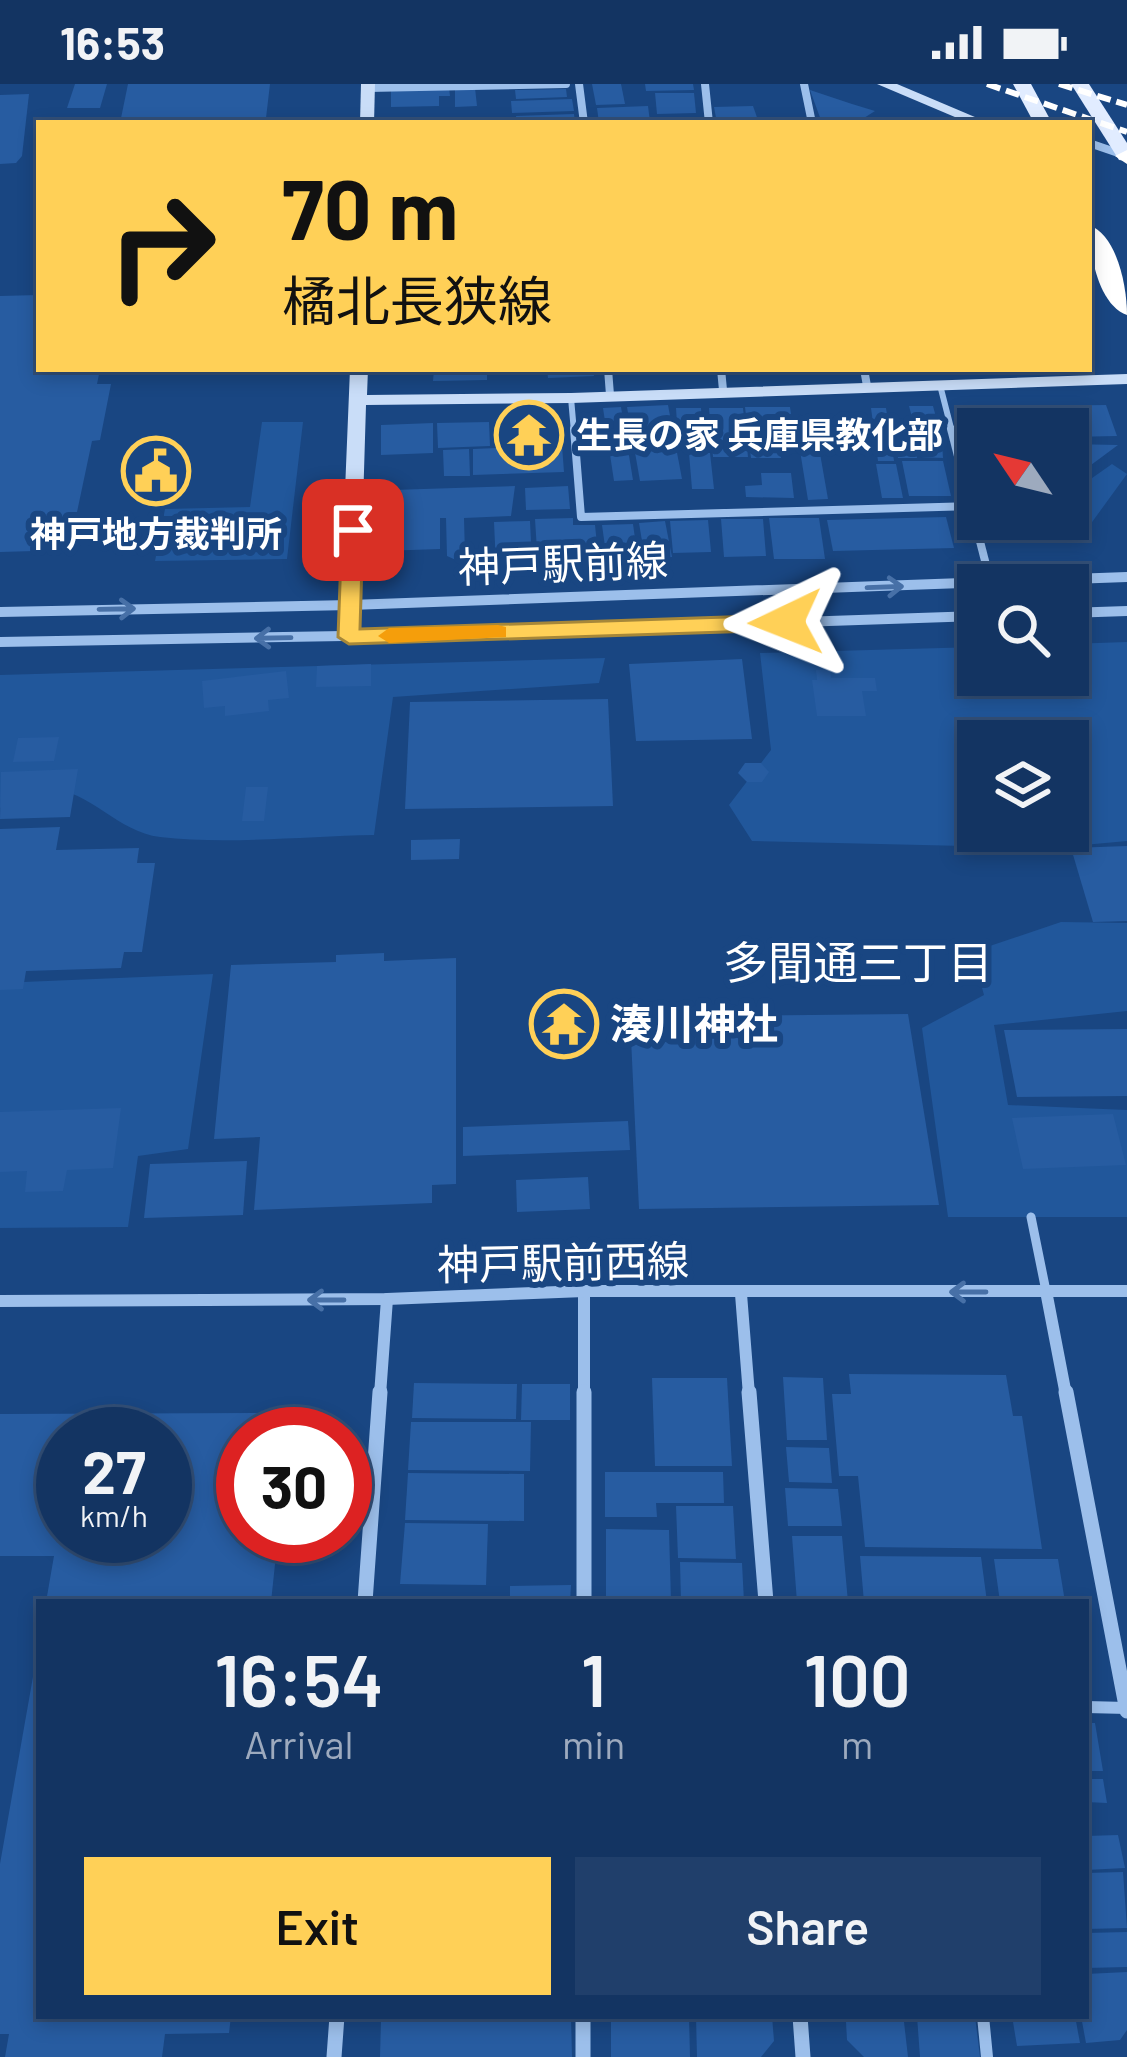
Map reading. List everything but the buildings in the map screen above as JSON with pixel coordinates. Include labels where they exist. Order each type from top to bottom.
[{"type":"highway","points":[[1094,249],[1127,308]]},
{"type":"main road","points":[[1022,84],[1041,120]]},
{"type":"main road","points":[[1080,84],[1127,157]]},
{"type":"street","points":[[367,120],[368,86],[566,84]]},
{"type":"street","points":[[579,84],[584,120]]},
{"type":"street","points":[[705,84],[709,120]]},
{"type":"street","points":[[803,84],[811,120]]},
{"type":"street","points":[[884,84],[977,120]]},
{"type":"street","points":[[1092,144],[1127,157]]},
{"type":"street","points":[[349,637],[359,372]]},
{"type":"street","points":[[608,372],[610,395]]},
{"type":"street","points":[[721,372],[723,390]]},
{"type":"street","points":[[358,400],[571,398],[866,377],[940,385],[1127,379]]},
{"type":"street","name":"神戸駅前線","points":[[1089,579],[1127,577]]},
{"type":"street","name":"神戸駅前線","points":[[0,612],[957,585]]},
{"type":"street","points":[[1089,612],[1127,611]]},
{"type":"street","name":"神戸駅前線","points":[[0,642],[349,637],[957,617]]},
{"type":"street","points":[[584,1291],[584,1599]]},
{"type":"street","name":"神戸駅前西線","points":[[0,1301],[387,1299],[584,1291],[1127,1291]]},
{"type":"street","points":[[1046,1292],[1127,1710]]},
{"type":"street","points":[[741,1294],[766,1599]]},
{"type":"street","points":[[365,1599],[387,1299]]},
{"type":"street","points":[[334,2057],[337,2019]]},
{"type":"street","points":[[583,2019],[583,2057]]},
{"type":"street","points":[[800,2019],[803,2057]]},
{"type":"lane","points":[[940,385],[957,446]]},
{"type":"lane","points":[[571,398],[581,517],[957,506]]},
{"type":"lane","points":[[1031,1217],[1046,1292]]},
{"type":"lane","points":[[1089,1707],[1127,1710]]},
{"type":"lane","points":[[983,2019],[987,2057]]},
{"type":"shaded area","points":[[262,422],[303,422],[287,559],[155,561],[165,509],[250,507]]},
{"type":"shaded area","points":[[1112,464],[1127,474],[1089,526],[1089,480]]},
{"type":"shaded area","points":[[1127,642],[1127,841],[1089,844],[1089,720],[957,720],[957,846],[752,841],[729,805],[771,750],[760,653],[957,648],[957,696],[1089,696],[1089,643]]},
{"type":"shaded area","points":[[605,658],[599,683],[393,697],[374,835],[239,840],[160,837],[140,832],[68,792],[48,789],[25,794],[0,808],[0,675]]},
{"type":"shaded area","points":[[1061,922],[1127,923],[1127,1011],[994,1025],[1008,1105],[1127,1110],[1127,1217],[948,1217],[922,1028],[984,995],[972,952]]},
{"type":"shaded area","points":[[213,974],[188,1149],[138,1156],[128,1227],[0,1228],[0,983]]},
{"type":"railway","points":[[987,84],[1127,132]]},
{"type":"railway","points":[[1059,84],[1127,105]]},
{"type":"slow traffic","points":[[389,636],[498,632]]},
{"type":"place","name":"生長の家 兵庫県教化部","points":[[529,435]]},
{"type":"place","name":"神戸地方裁判所","points":[[156,471]]},
{"type":"place","name":"湊川神社","points":[[564,1024]]},
{"type":"district","name":"多聞通三丁目","points":[[858,963]]},
{"type":"route","points":[[353,530],[349,637],[786,622]]}]
